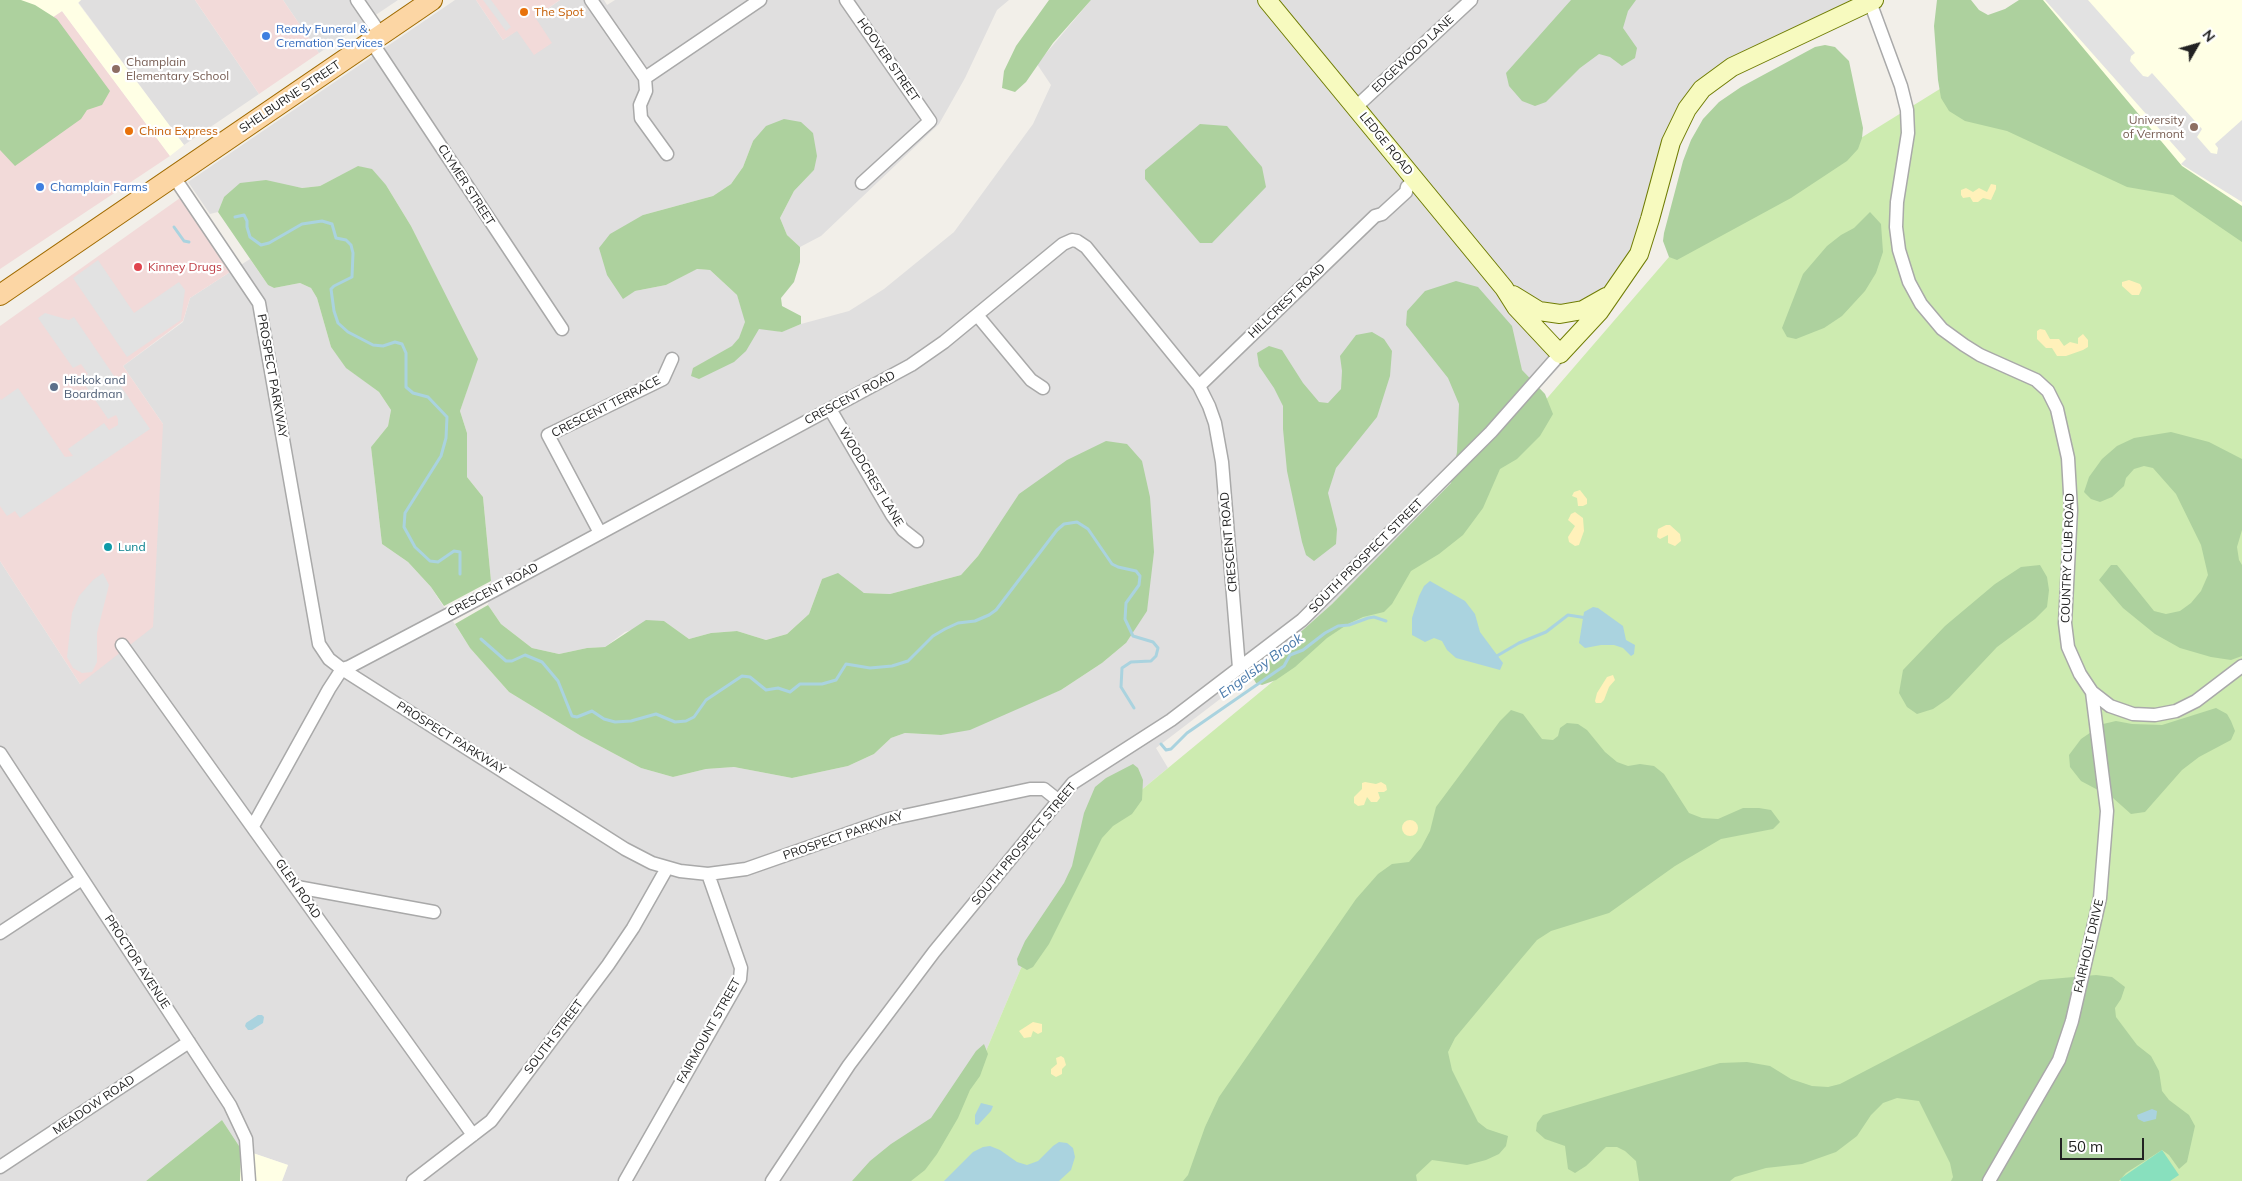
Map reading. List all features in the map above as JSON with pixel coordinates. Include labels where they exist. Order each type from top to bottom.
[{"type":"main road","name":"SHELBURNE STREET","points":[[0,295],[432,0]]},
{"type":"street","name":"CLYMER STREET","points":[[357,0],[376,38],[562,329]]},
{"type":"street","points":[[591,0],[645,78],[646,92],[640,104],[641,118],[667,154]]},
{"type":"street","points":[[645,78],[760,0]]},
{"type":"street","name":"HOOVER STREET","points":[[846,0],[930,121],[862,183]]},
{"type":"street","name":"LEDGE ROAD","points":[[1267,0],[1356,107],[1411,183],[1504,288],[1516,307],[1560,354]]},
{"type":"street","name":"EDGEWOOD LANE","points":[[1356,107],[1471,0]]},
{"type":"street","name":"SOUTH PROSPECT STREET","points":[[772,1181],[849,1065],[934,952],[1073,783],[1081,776],[1171,720],[1302,620],[1491,432],[1599,312],[1639,254],[1670,142],[1687,109],[1702,89],[1732,67],[1872,1]]},
{"type":"street","name":"COUNTRY CLUB ROAD","points":[[1872,1],[1901,86],[1907,110],[1908,133],[1897,202],[1896,227],[1898,250],[1909,282],[1924,308],[1942,329],[1964,346],[1980,355],[2036,380],[2048,390],[2057,409],[2068,458],[2071,501],[2071,537],[2064,623],[2068,647],[2075,666],[2092,692],[2110,706],[2122,711],[2145,715],[2166,713],[2196,701],[2242,666]]},
{"type":"street","name":"PROSPECT PARKWAY","points":[[174,177],[259,303],[319,644],[329,659],[342,669],[625,849],[652,863],[667,868],[708,874],[728,872],[758,865],[865,826],[923,811],[1030,789],[1044,789],[1059,801]]},
{"type":"street","name":"HILLCREST ROAD","points":[[1199,386],[1375,216],[1377,209],[1402,187],[1411,183]]},
{"type":"street","name":"CRESCENT ROAD","points":[[342,669],[600,533],[922,359],[1063,244],[1067,241],[1077,240],[1086,247],[1199,386],[1215,423],[1222,462],[1239,668]]},
{"type":"street","name":"LEDGE ROAD","points":[[1504,288],[1539,311],[1560,314],[1584,310],[1610,295]]},
{"type":"street","points":[[977,315],[1031,380],[1042,388]]},
{"type":"street","name":"CRESCENT TERRACE","points":[[600,533],[548,436],[663,378],[672,359]]},
{"type":"street","name":"WOODCREST LANE","points":[[830,409],[892,515],[903,530],[917,541]]},
{"type":"street","name":"GLEN ROAD","points":[[122,645],[473,1135]]},
{"type":"street","points":[[253,826],[329,688],[342,669]]},
{"type":"street","name":"FAIRHOLT DRIVE","points":[[1989,1181],[2059,1060],[2072,1021],[2100,898],[2107,811],[2092,692]]},
{"type":"street","name":"PROCTOR AVENUE","points":[[0,753],[230,1105],[248,1148],[249,1181]]},
{"type":"street","name":"SOUTH STREET","points":[[413,1181],[497,1114],[608,965],[633,928],[667,868]]},
{"type":"street","name":"FAIRMOUNT STREET","points":[[625,1181],[740,979],[741,968],[738,957],[708,874]]},
{"type":"street","points":[[0,933],[82,879]]},
{"type":"street","points":[[297,887],[434,912]]},
{"type":"street","name":"MEADOW ROAD","points":[[0,1167],[189,1042]]},
{"type":"shaded area","name":"Champlain Elementary School","points":[[0,0],[81,0],[78,3],[184,145],[170,156],[62,11],[0,53]]},
{"type":"shaded area","points":[[81,0],[195,0],[259,94],[184,145],[78,2]]},
{"type":"shaded area","points":[[195,0],[283,0],[319,53],[259,94]]},
{"type":"shaded area","points":[[283,0],[398,0],[319,53]]},
{"type":"shaded area","points":[[455,0],[476,0],[503,40],[560,0],[604,0],[607,5],[615,0],[1009,0],[997,10],[965,78],[939,124],[821,236],[800,247],[787,235],[780,218],[794,191],[814,170],[753,141],[743,167],[731,184],[713,196],[643,215],[635,291],[666,285],[696,269],[710,270],[737,295],[746,322],[781,332],[801,324],[849,311],[884,289],[954,232],[1033,124],[1051,85],[1037,64],[1091,0],[1260,0],[1514,309],[1563,363],[1424,512],[1332,604],[1258,670],[1156,748],[1168,768],[1116,811],[1021,968],[978,1070],[889,1181],[282,1181],[288,1165],[241,1149],[222,1120],[146,1181],[0,1181],[0,561],[80,684],[163,424],[123,366],[183,322],[190,298],[250,259],[268,285],[274,288],[300,283],[311,288],[317,298],[331,347],[347,368],[379,392],[391,410],[388,426],[371,447],[382,544],[408,562],[431,587],[470,648],[509,692],[581,736],[641,768],[673,777],[706,769],[734,767],[792,778],[848,766],[874,754],[891,738],[905,733],[941,735],[1061,690],[1102,663],[1126,643],[1000,523],[978,556],[961,575],[890,594],[864,593],[822,579],[809,614],[787,634],[766,640],[737,631],[711,633],[689,639],[664,621],[625,632],[605,647],[587,648],[559,654],[532,648],[501,624],[488,605],[491,581],[483,497],[467,477],[467,433],[460,411],[477,359],[411,226],[386,185],[359,166],[320,186],[302,188],[285,186],[224,197],[218,212],[210,214],[188,182]]},
{"type":"shaded area","points":[[476,0],[560,0],[535,17],[552,43],[534,55],[517,31],[503,40]]},
{"type":"shaded area","points":[[483,0],[491,0],[511,27],[506,31]]},
{"type":"shaded area","points":[[1277,0],[1857,0],[1748,51],[1674,116],[1660,150],[1643,217],[1632,251],[1605,289],[1581,303],[1560,307],[1542,304],[1510,283]]},
{"type":"shaded area","name":"University of Vermont","points":[[2033,0],[2242,0],[2242,234]]},
{"type":"shaded area","points":[[2045,0],[2088,0],[2135,53],[2131,56],[2130,61],[2143,76],[2148,77],[2152,73],[2202,129],[2197,137],[2211,153],[2217,154],[2218,148],[2215,144],[2242,120],[2242,202],[2181,164],[2186,159]]},
{"type":"shaded area","points":[[62,11],[170,156],[0,269],[0,53]]},
{"type":"shaded area","points":[[180,198],[230,272],[190,298],[183,321],[123,366],[163,424],[153,627],[80,684],[0,561],[0,326]]},
{"type":"shaded area","points":[[98,260],[134,313],[179,282],[185,290],[181,320],[127,357],[73,278]]},
{"type":"shaded area","points":[[45,313],[69,320],[74,317],[150,429],[20,518],[15,511],[7,516],[0,506],[0,398],[1,400],[18,388],[65,457],[73,456],[68,449],[104,423],[109,430],[118,425],[116,415],[108,419],[81,379],[88,374],[81,364],[73,368],[38,318]]},
{"type":"shaded area","points":[[103,573],[109,585],[97,633],[97,662],[92,672],[82,673],[73,668],[67,657],[72,613],[79,596],[93,580]]},
{"type":"shaded area","points":[[241,1149],[288,1165],[282,1181],[240,1181]]},
{"type":"green space","points":[[0,0],[21,0],[35,5],[57,19],[110,91],[102,105],[87,110],[81,119],[15,166],[0,150]]},
{"type":"green space","points":[[1049,0],[1091,0],[1053,43],[1026,82],[1015,92],[1002,88],[1004,71],[1016,46]]},
{"type":"green space","points":[[1571,0],[1636,0],[1628,11],[1623,28],[1637,48],[1635,58],[1622,66],[1610,57],[1599,54],[1580,68],[1546,102],[1535,106],[1522,101],[1509,86],[1506,73]]},
{"type":"green space","points":[[1937,0],[1971,0],[1979,10],[1988,15],[2005,9],[2019,0],[2043,0],[2182,166],[2242,206],[2242,242],[2173,195],[2127,187],[2007,131],[1965,121],[1949,111],[1941,98],[1938,80],[1934,26]]},
{"type":"green space","points":[[2051,20],[2242,234],[2242,1181],[890,1181],[978,1070],[1021,968],[1116,811],[1288,669],[1543,403],[1669,257]]},
{"type":"green space","points":[[1825,45],[1835,47],[1849,61],[1863,128],[1858,149],[1847,161],[1791,198],[1677,260],[1669,257],[1663,241],[1664,233],[1683,161],[1691,140],[1703,119],[1719,102],[1741,87],[1815,47]]},
{"type":"green space","points":[[784,119],[801,122],[813,133],[817,156],[814,170],[794,191],[780,218],[787,235],[800,247],[800,262],[794,282],[781,298],[782,306],[801,316],[801,324],[782,332],[759,329],[746,351],[734,362],[699,379],[691,376],[693,368],[732,346],[739,338],[745,322],[737,295],[710,270],[697,269],[666,285],[635,291],[623,299],[607,275],[599,248],[610,234],[643,215],[713,196],[731,184],[743,167],[753,141],[766,126]]},
{"type":"green space","points":[[1200,124],[1227,126],[1262,167],[1266,187],[1212,243],[1200,243],[1145,179],[1145,170]]},
{"type":"green space","points":[[358,166],[372,169],[386,185],[411,226],[478,359],[460,411],[467,433],[467,477],[483,497],[491,581],[444,606],[431,587],[408,562],[382,544],[371,447],[388,426],[391,410],[379,392],[346,368],[331,347],[317,298],[311,288],[300,283],[274,288],[268,285],[218,212],[224,197],[240,183],[266,180],[302,188],[320,186]]},
{"type":"green space","points":[[1870,212],[1881,224],[1883,252],[1876,273],[1865,291],[1842,316],[1824,328],[1796,339],[1787,337],[1782,328],[1803,274],[1827,246],[1854,228]]},
{"type":"green space","points":[[1456,281],[1478,287],[1512,326],[1522,370],[1545,394],[1553,414],[1540,436],[1517,459],[1500,469],[1483,508],[1463,535],[1439,554],[1411,571],[1392,604],[1384,612],[1363,617],[1348,624],[1327,638],[1295,667],[1276,680],[1262,685],[1256,683],[1253,678],[1258,670],[1332,604],[1451,483],[1457,452],[1459,404],[1448,378],[1406,325],[1407,311],[1425,291]]},
{"type":"green space","points":[[1372,332],[1384,339],[1392,351],[1390,376],[1377,417],[1336,468],[1328,493],[1337,529],[1336,544],[1314,561],[1306,555],[1302,542],[1287,471],[1283,406],[1274,388],[1259,366],[1257,353],[1269,346],[1282,350],[1303,383],[1319,402],[1328,403],[1341,389],[1342,371],[1340,356],[1356,335]]},
{"type":"green space","points":[[2171,432],[2209,442],[2242,459],[2242,530],[2237,547],[2239,560],[2242,565],[2242,656],[2231,660],[2211,657],[2180,648],[2155,634],[2123,608],[2099,580],[2111,565],[2117,565],[2154,611],[2166,614],[2180,611],[2191,603],[2201,591],[2208,575],[2201,545],[2176,494],[2153,468],[2144,466],[2134,469],[2126,478],[2124,486],[2112,497],[2100,502],[2091,499],[2084,492],[2089,477],[2102,459],[2117,446],[2134,438]]},
{"type":"green space","points":[[1106,441],[1127,444],[1142,461],[1150,497],[1154,552],[1147,611],[1126,643],[1102,663],[1061,690],[970,730],[941,735],[905,733],[891,738],[874,754],[848,766],[792,778],[734,767],[706,769],[673,777],[641,768],[581,736],[509,692],[470,648],[455,624],[488,605],[501,624],[532,648],[559,654],[587,648],[605,647],[646,620],[664,621],[689,639],[711,633],[737,631],[766,640],[787,634],[809,614],[822,579],[838,573],[864,593],[890,594],[961,575],[978,556],[1019,494],[1067,460]]},
{"type":"green space","points":[[2040,565],[2047,577],[2049,590],[2047,607],[2035,619],[1997,647],[1949,698],[1933,709],[1917,714],[1907,707],[1899,693],[1903,670],[1945,626],[1995,584],[2021,567]]},
{"type":"green space","points":[[2216,708],[2227,714],[2231,721],[2235,731],[2231,740],[2199,757],[2182,770],[2145,812],[2131,814],[2113,798],[2081,781],[2070,767],[2069,755],[2081,739],[2103,724],[2116,721],[2132,724],[2162,725]]},
{"type":"green space","points":[[1511,710],[1523,714],[1542,739],[1553,740],[1558,736],[1560,728],[1567,723],[1578,724],[1587,730],[1605,752],[1617,762],[1628,766],[1640,764],[1654,766],[1664,774],[1689,813],[1702,818],[1718,819],[1743,808],[1759,808],[1771,810],[1780,822],[1773,829],[1721,839],[1675,866],[1609,913],[1551,931],[1537,940],[1455,1038],[1448,1052],[1452,1070],[1478,1122],[1487,1129],[1508,1136],[1506,1146],[1499,1154],[1467,1165],[1432,1160],[1416,1175],[1417,1181],[1183,1181],[1188,1175],[1205,1127],[1219,1097],[1356,899],[1378,874],[1392,864],[1409,862],[1421,848],[1430,831],[1436,807],[1500,721]]},
{"type":"green space","points":[[1133,764],[1138,768],[1143,780],[1142,800],[1132,814],[1113,826],[1102,838],[1049,944],[1033,967],[1027,970],[1018,965],[1017,959],[1025,941],[1064,883],[1072,866],[1084,813],[1095,787],[1106,778]]},
{"type":"green space","points":[[2096,975],[2112,977],[2125,987],[2121,999],[2115,1008],[2116,1017],[2137,1045],[2151,1056],[2159,1071],[2162,1091],[2169,1100],[2189,1115],[2195,1126],[2187,1162],[2179,1169],[2169,1155],[2162,1150],[2126,1173],[2119,1181],[1951,1181],[1953,1177],[1950,1163],[1919,1101],[1897,1098],[1883,1103],[1871,1115],[1857,1136],[1836,1152],[1802,1164],[1766,1168],[1735,1177],[1730,1181],[1639,1181],[1636,1161],[1625,1151],[1617,1147],[1606,1147],[1586,1166],[1575,1173],[1568,1169],[1565,1146],[1545,1139],[1536,1131],[1537,1123],[1543,1115],[1720,1063],[1747,1062],[1770,1066],[1791,1079],[1812,1086],[1828,1087],[1840,1084],[2040,980]]},
{"type":"green space","points":[[984,1044],[988,1054],[980,1076],[970,1090],[958,1118],[937,1154],[925,1170],[911,1181],[852,1181],[870,1161],[891,1144],[931,1118],[976,1051]]},
{"type":"green space","points":[[222,1120],[241,1149],[240,1181],[146,1181]]},
{"type":"green space","points":[[2162,1150],[2179,1175],[2170,1181],[2121,1181],[2120,1179]]},
{"type":"sand","points":[[1991,184],[1996,185],[1996,189],[1991,200],[1983,198],[1978,202],[1973,202],[1970,197],[1963,198],[1961,195],[1961,190],[1966,188],[1973,192],[1979,188],[1987,192]]},
{"type":"sand","points":[[2129,280],[2140,284],[2142,288],[2139,295],[2132,295],[2122,286],[2122,282]]},
{"type":"sand","points":[[2040,329],[2045,330],[2050,339],[2059,339],[2064,346],[2070,342],[2078,344],[2078,338],[2083,334],[2088,340],[2088,347],[2066,356],[2057,356],[2052,348],[2046,348],[2037,339],[2037,331]]},
{"type":"sand","points":[[1580,490],[1587,499],[1587,504],[1583,506],[1578,506],[1577,498],[1572,496],[1574,492]]},
{"type":"sand","points":[[1575,512],[1583,518],[1584,531],[1579,545],[1575,546],[1569,542],[1568,537],[1575,526],[1568,520],[1571,514]]},
{"type":"sand","points":[[1670,525],[1680,534],[1681,541],[1675,546],[1668,543],[1668,535],[1660,539],[1657,537],[1658,529]]},
{"type":"sand","points":[[1613,675],[1615,680],[1609,687],[1604,700],[1601,703],[1596,703],[1597,693],[1607,677]]},
{"type":"sand","points":[[1381,782],[1386,785],[1387,790],[1378,792],[1380,798],[1377,802],[1371,802],[1367,797],[1364,805],[1358,806],[1354,803],[1354,797],[1362,789],[1362,783],[1376,784]]},
{"type":"sand","points":[[1410,820],[1416,822],[1418,828],[1416,834],[1410,836],[1404,834],[1402,828],[1404,822]]},
{"type":"sand","points":[[1033,1022],[1042,1024],[1042,1032],[1038,1034],[1033,1031],[1031,1037],[1024,1038],[1019,1031]]},
{"type":"sand","points":[[1061,1056],[1064,1058],[1066,1065],[1062,1069],[1062,1074],[1056,1077],[1051,1074],[1051,1069],[1057,1064],[1056,1058]]},
{"type":"water","points":[[1430,581],[1465,601],[1475,614],[1480,632],[1503,663],[1500,670],[1456,658],[1447,650],[1442,641],[1434,638],[1425,642],[1412,635],[1412,618],[1419,596],[1424,586]]},
{"type":"water","points":[[1593,607],[1598,608],[1623,626],[1626,640],[1635,645],[1634,654],[1631,656],[1623,648],[1614,645],[1585,648],[1579,643],[1584,612]]},
{"type":"water","points":[[258,1015],[264,1017],[263,1023],[252,1030],[248,1030],[245,1026],[246,1023]]},
{"type":"water","points":[[981,1103],[993,1106],[991,1111],[978,1125],[975,1124],[975,1115]]},
{"type":"water","points":[[2152,1109],[2157,1111],[2156,1119],[2144,1122],[2138,1119],[2137,1115]]},
{"type":"water","points":[[1059,1142],[1067,1143],[1073,1148],[1075,1157],[1071,1170],[1059,1181],[944,1181],[973,1152],[983,1147],[990,1146],[1000,1150],[1017,1162],[1027,1165],[1038,1161]]},
{"type":"waterway","name":"Engelsby Brook","points":[[235,217],[244,215],[250,237],[261,245],[269,243],[302,224],[322,221],[332,224],[336,238],[346,240],[351,245],[353,253],[352,277],[331,289],[338,323],[348,332],[373,345],[383,346],[395,342],[402,344],[406,353],[406,387],[413,393],[428,397],[447,417],[446,438],[441,456],[405,513],[404,527],[415,547],[430,561],[438,562],[454,551],[460,552],[460,574]]},
{"type":"waterway","points":[[174,227],[184,241],[189,242]]},
{"type":"waterway","name":"Engelsby Brook","points":[[481,639],[506,661],[512,661],[525,655],[542,662],[558,681],[572,716],[577,717],[592,711],[604,719],[615,722],[631,721],[656,714],[675,722],[686,721],[694,717],[706,700],[742,676],[750,677],[766,690],[778,688],[790,692],[800,684],[822,684],[836,680],[846,664],[870,668],[892,666],[908,661],[933,636],[945,629],[958,623],[975,621],[996,610],[1057,530],[1064,524],[1077,522],[1088,529],[1112,564],[1136,571],[1140,576],[1139,585],[1126,603],[1125,619],[1133,636],[1153,642],[1158,648],[1156,656],[1151,661],[1131,662],[1122,668],[1121,687],[1134,708]]},
{"type":"waterway","points":[[1495,657],[1519,643],[1546,632],[1568,615],[1587,618]]},
{"type":"waterway","name":"Engelsby Brook","points":[[1161,744],[1166,750],[1171,749],[1187,733],[1284,666],[1290,655],[1303,650],[1325,633],[1338,626],[1349,625],[1368,618],[1374,617],[1386,621]]},
{"type":"place","name":"The Spot","points":[[524,12]]},
{"type":"place","name":"Ready Funeral & Cremation Services","points":[[266,36]]},
{"type":"place","name":"Champlain Elementary School","points":[[116,69]]},
{"type":"place","name":"University of Vermont","points":[[2194,127]]},
{"type":"place","name":"China Express","points":[[129,131]]},
{"type":"place","name":"Champlain Farms","points":[[40,187]]},
{"type":"place","name":"Kinney Drugs","points":[[138,267]]},
{"type":"place","name":"Hickok and Boardman","points":[[54,387]]},
{"type":"place","name":"Lund","points":[[108,547]]}]
